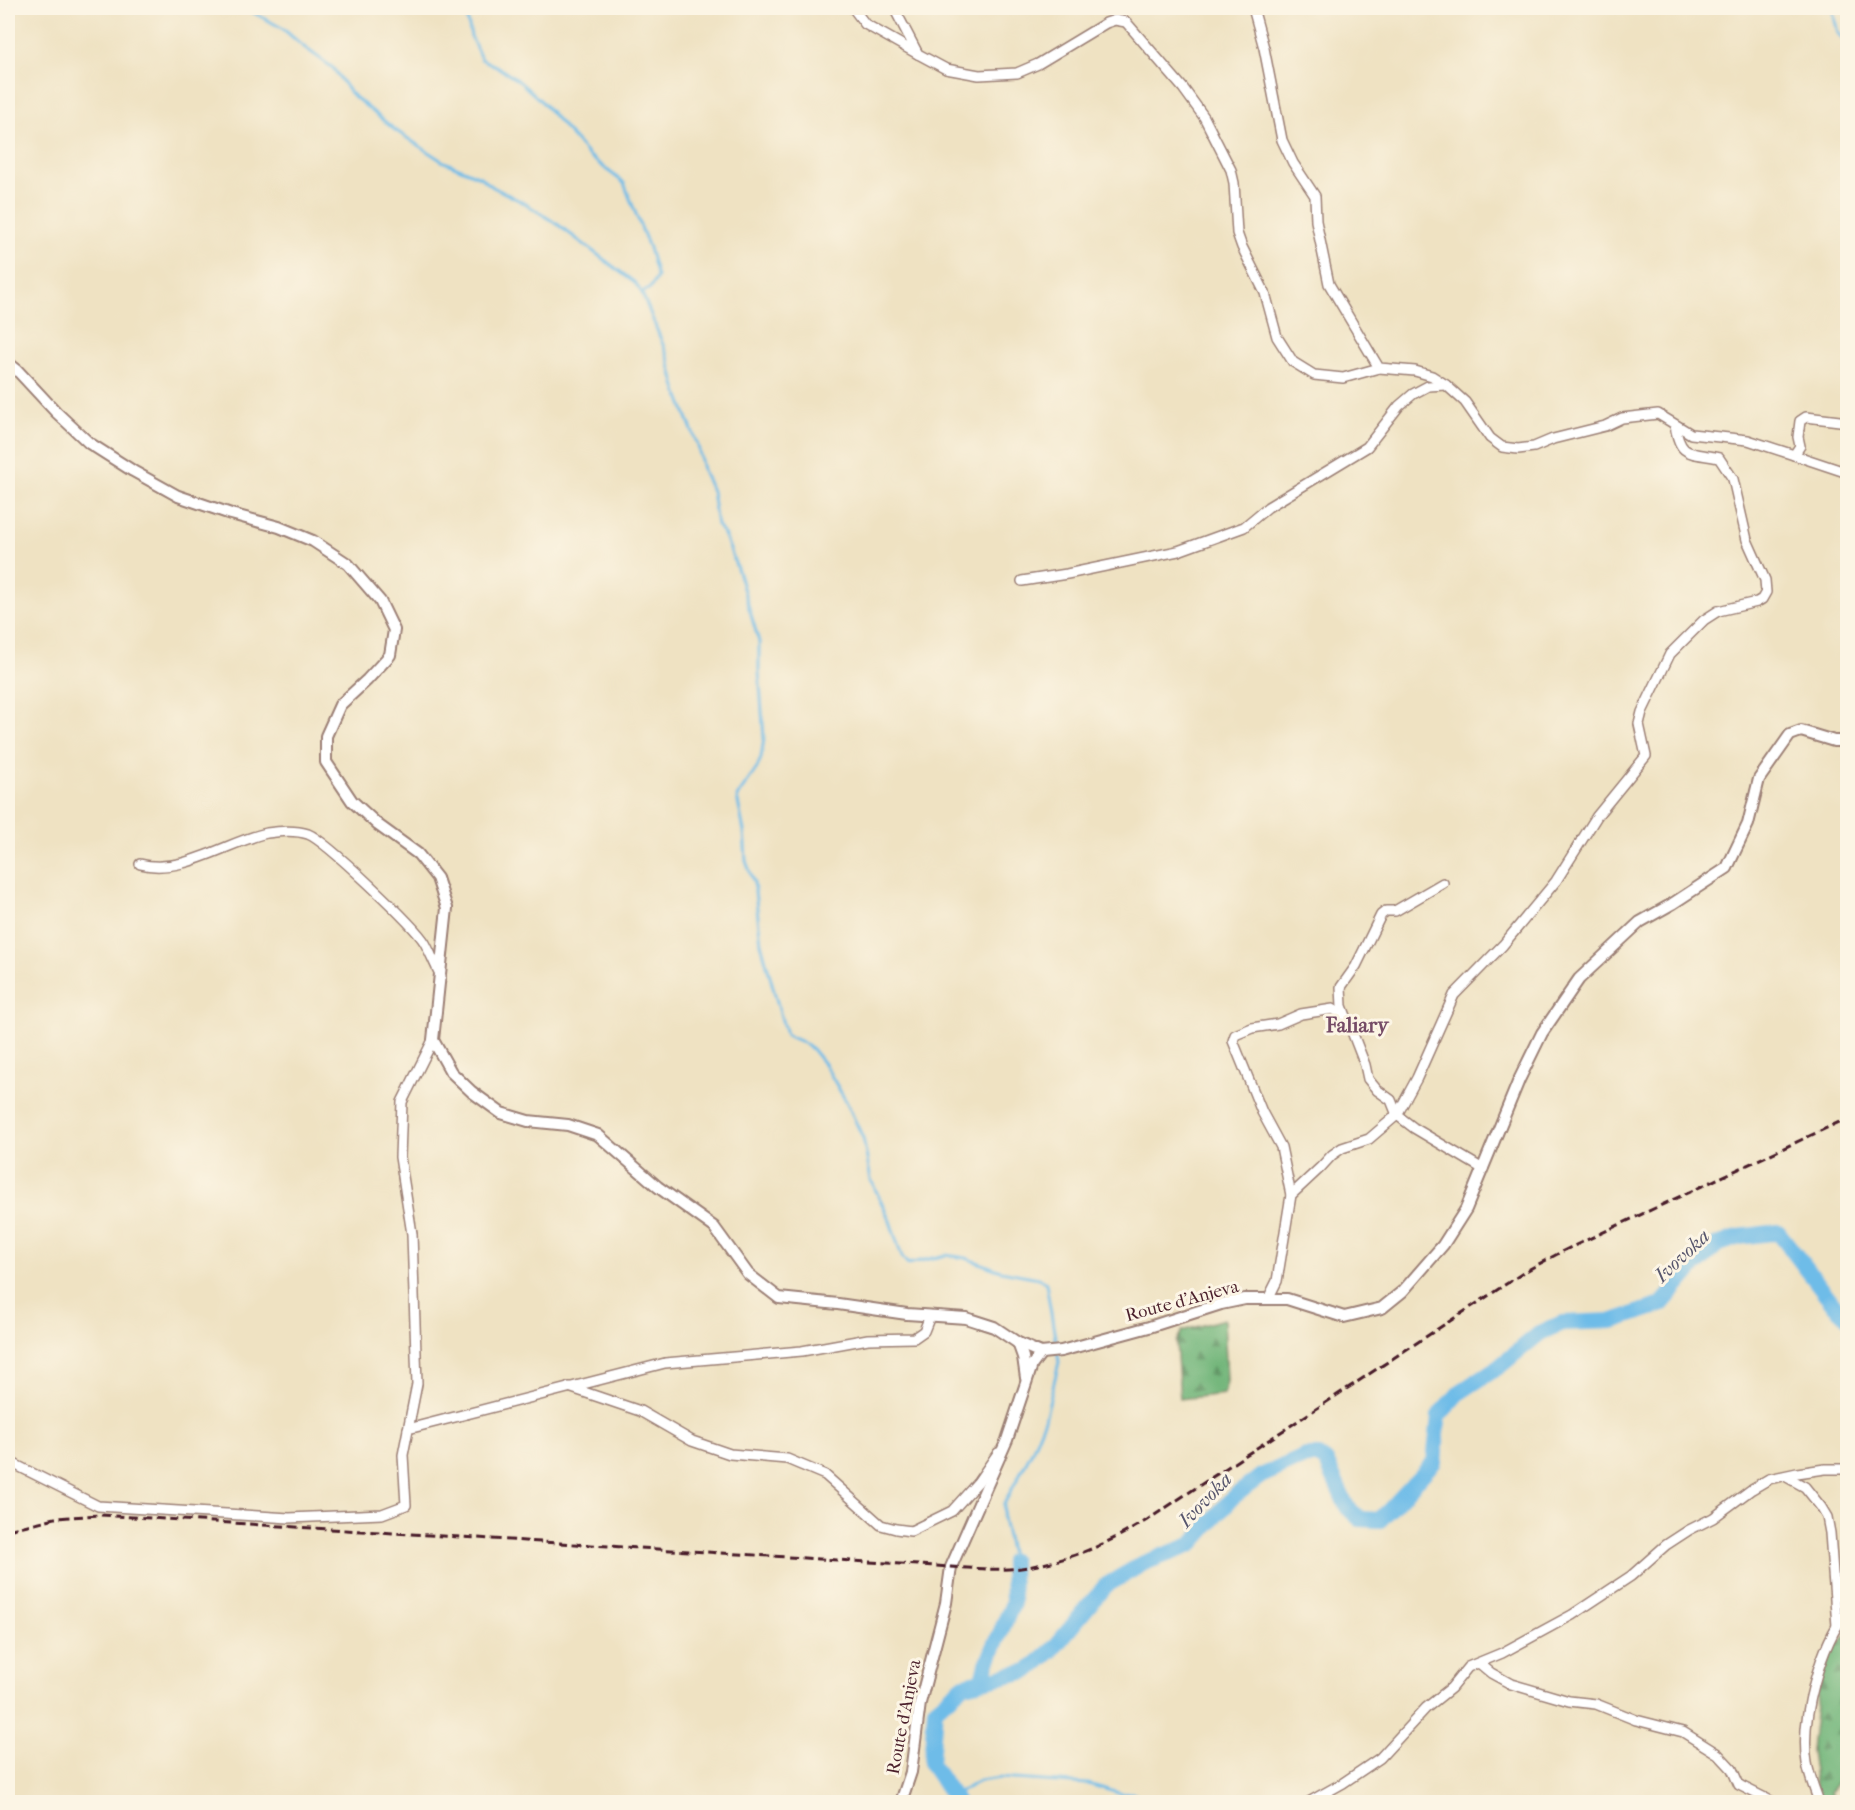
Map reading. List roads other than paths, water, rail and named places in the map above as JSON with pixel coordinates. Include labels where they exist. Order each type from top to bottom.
[{"type":"street","points":[[853,8],[865,24],[946,69],[979,75],[1017,73],[1038,64],[1106,23],[1115,20],[1126,22],[1183,88],[1204,117],[1232,170],[1237,233],[1265,293],[1277,337],[1293,362],[1314,375],[1343,378],[1379,368],[1432,376],[1465,402],[1490,438],[1502,447],[1518,449],[1534,447],[1552,439],[1605,426],[1622,418],[1658,414],[1691,434],[1748,440],[1848,473]]},
{"type":"street","points":[[894,8],[918,54]]},
{"type":"street","points":[[1252,8],[1264,48],[1282,140],[1293,163],[1315,196],[1318,233],[1329,284],[1379,368]]},
{"type":"street","points":[[8,363],[89,443],[132,471],[178,496],[279,527],[313,541],[348,564],[380,600],[394,630],[390,655],[368,680],[340,705],[326,736],[326,762],[352,801],[378,825],[418,854],[436,878],[447,908],[433,1040],[402,1102],[400,1157],[412,1234],[417,1384],[403,1455],[406,1504],[382,1514],[289,1518],[98,1506],[8,1461]]},
{"type":"street","points":[[1022,581],[1178,551],[1244,527],[1268,507],[1367,447],[1399,406],[1413,394],[1428,386],[1446,385]]},
{"type":"street","points":[[1794,455],[1800,446],[1798,437],[1800,421],[1806,417],[1848,422]]},
{"type":"street","points":[[1291,1195],[1332,1155],[1342,1148],[1369,1139],[1397,1115],[1417,1078],[1454,995],[1503,945],[1556,881],[1597,816],[1641,765],[1646,756],[1639,724],[1642,712],[1670,654],[1704,620],[1718,611],[1757,602],[1766,592],[1765,580],[1747,540],[1733,479],[1719,458],[1683,450],[1678,442],[1675,424]]},
{"type":"street","name":"Route d'Anjeva","points":[[902,1803],[911,1772],[920,1703],[946,1603],[951,1567],[1007,1440],[1032,1365],[1044,1353],[1061,1351],[1245,1299],[1287,1299],[1344,1317],[1382,1308],[1402,1291],[1443,1245],[1466,1209],[1510,1100],[1542,1033],[1579,979],[1640,922],[1727,868],[1748,824],[1759,779],[1790,735],[1801,731],[1834,741],[1848,741]]},
{"type":"street","points":[[140,864],[154,867],[179,863],[267,833],[289,831],[309,834],[338,856],[406,921],[424,942],[441,976]]},
{"type":"street","points":[[1443,884],[1395,911],[1386,911],[1382,915],[1356,966],[1344,979],[1341,987],[1342,1006],[1365,1065],[1368,1079],[1377,1090],[1391,1100],[1397,1115],[1414,1128],[1483,1169]]},
{"type":"street","points":[[1268,1299],[1277,1281],[1291,1195],[1281,1147],[1262,1112],[1233,1041],[1235,1035],[1252,1028],[1278,1024],[1290,1017],[1314,1011],[1333,1009],[1347,1018]]},
{"type":"street","points":[[433,1040],[452,1072],[472,1092],[501,1113],[528,1121],[568,1125],[598,1135],[658,1187],[714,1227],[748,1275],[779,1299],[966,1318],[994,1327],[1018,1343],[1044,1353]]},
{"type":"street","points":[[408,1429],[665,1363],[802,1351],[868,1339],[914,1338],[924,1331],[930,1316]]},
{"type":"street","points":[[1018,1343],[1023,1357],[1026,1380]]},
{"type":"street","points":[[569,1387],[640,1411],[692,1441],[730,1454],[787,1459],[825,1475],[881,1525],[910,1531],[952,1511],[978,1482],[1007,1440]]},
{"type":"street","points":[[1309,1803],[1343,1784],[1380,1758],[1426,1708],[1451,1688],[1468,1667],[1502,1653],[1572,1615],[1631,1576],[1666,1545],[1713,1518],[1752,1488],[1769,1479],[1825,1469],[1848,1469]]},
{"type":"street","points":[[1785,1476],[1805,1488],[1827,1517],[1837,1626]]},
{"type":"street","points":[[1819,1803],[1807,1763],[1806,1733],[1812,1691],[1827,1643],[1848,1610]]},
{"type":"street","points":[[1479,1663],[1511,1684],[1569,1701],[1596,1704],[1636,1720],[1683,1732],[1718,1754],[1732,1769],[1739,1785],[1773,1803]]},
{"type":"waterway","points":[[245,8],[282,28],[333,68],[350,93],[395,130],[442,161],[480,177],[557,224],[635,283],[642,293],[668,357],[677,391],[698,446],[703,470],[712,491],[717,525],[725,536],[739,574],[759,642],[764,738],[757,768],[737,797],[744,831],[746,861],[754,883],[761,943],[786,1035],[812,1049],[825,1065],[847,1103],[863,1138],[871,1180],[890,1221],[902,1257],[908,1264],[946,1255],[966,1258],[1001,1271],[1039,1278],[1046,1283],[1059,1362],[1045,1419],[1032,1451],[1004,1504],[1003,1518],[1012,1561]]},
{"type":"waterway","points":[[465,8],[471,36],[481,59],[520,82],[541,101],[588,155],[624,183],[649,248],[657,277],[651,287],[642,293]]},
{"type":"waterway","points":[[1832,8],[1838,33],[1848,46]]},
{"type":"waterway","name":"Ivovoka","points":[[957,1802],[931,1764],[935,1709],[964,1685],[1028,1671],[1053,1649],[1105,1586],[1144,1563],[1191,1545],[1232,1498],[1261,1476],[1306,1456],[1318,1456],[1326,1461],[1347,1507],[1360,1519],[1380,1520],[1434,1462],[1439,1416],[1460,1392],[1500,1366],[1540,1333],[1562,1323],[1613,1321],[1661,1305],[1692,1269],[1717,1245],[1739,1237],[1778,1232],[1835,1306],[1848,1318]]},
{"type":"waterway","points":[[983,1680],[987,1664],[1013,1603],[1012,1561]]},
{"type":"waterway","points":[[953,1796],[979,1781],[1000,1778],[1088,1784],[1122,1794],[1132,1793],[1150,1802]]},
{"type":"railway","points":[[8,1530],[55,1518],[100,1515],[977,1569],[1012,1569],[1039,1565],[1087,1551],[1147,1520],[1526,1271],[1563,1251],[1848,1118]]},
{"type":"district","name":"Faliary","points":[[1357,1025]]}]
